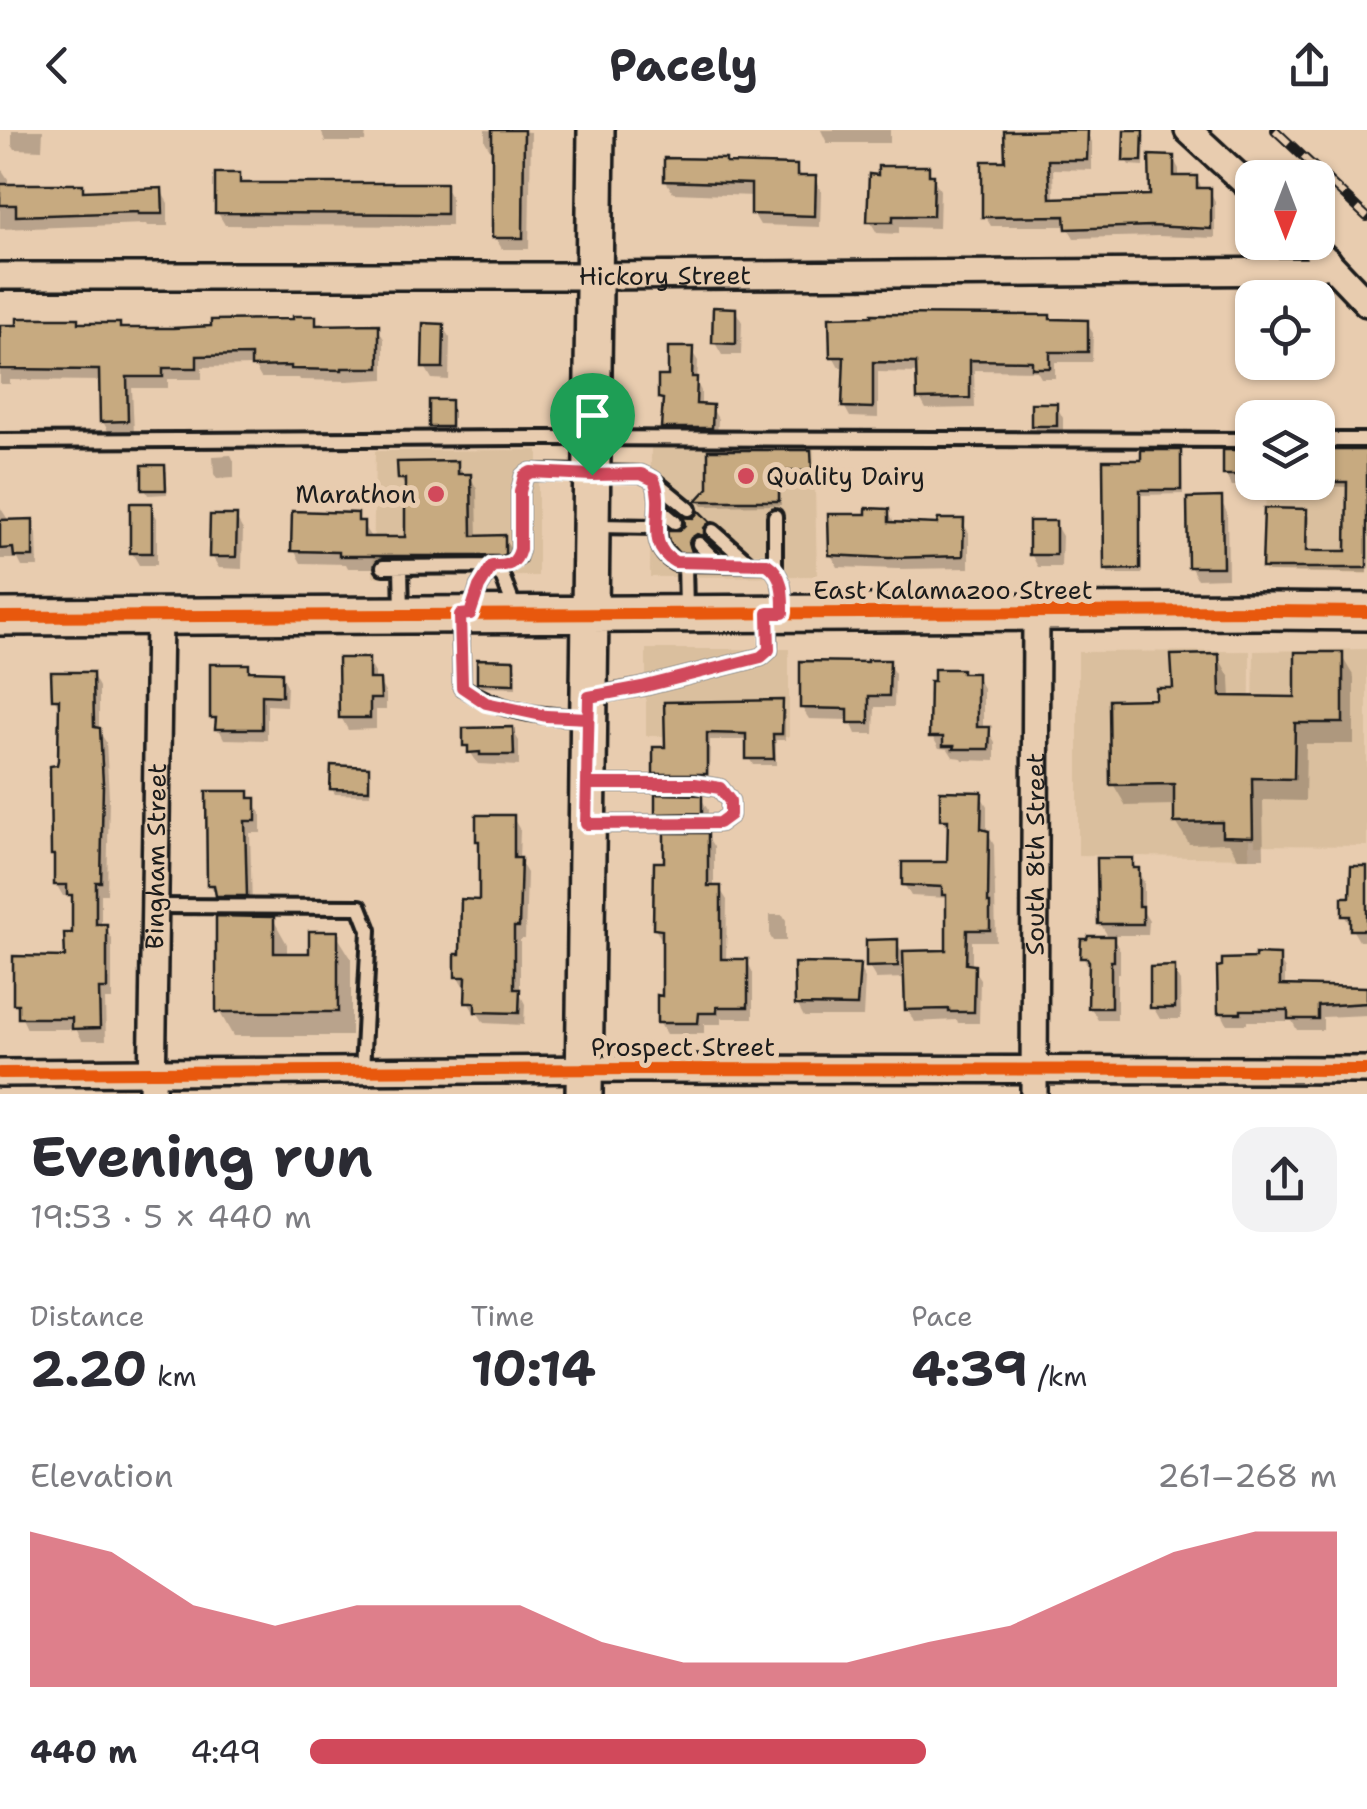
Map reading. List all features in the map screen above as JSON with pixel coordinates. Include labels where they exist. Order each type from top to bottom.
[{"type":"street","points":[[584,1082],[596,130]]},
{"type":"street","points":[[1188,130],[1235,173]]},
{"type":"street","points":[[1328,261],[1367,304]]},
{"type":"street","name":"Hickory Street","points":[[0,276],[1310,271],[1328,261]]},
{"type":"street","name":"South 8th Street","points":[[1035,1082],[1036,612]]},
{"type":"street","name":"East Kalamazoo Street","points":[[0,617],[1367,612]]},
{"type":"street","name":"Bingham Street","points":[[152,1083],[159,618]]},
{"type":"street","name":"Prospect Street","points":[[0,1073],[152,1083],[362,1072],[584,1082],[1035,1082],[1367,1070]]},
{"type":"lane","points":[[0,442],[593,438],[1235,440]]},
{"type":"lane","points":[[1335,440],[1367,440]]},
{"type":"lane","points":[[383,567],[513,563],[520,549],[520,492],[524,476],[531,472],[641,474],[689,509]]},
{"type":"lane","points":[[654,480],[658,490],[659,550],[664,556],[675,562],[748,562],[775,569]]},
{"type":"lane","points":[[658,508],[675,522]]},
{"type":"lane","points":[[492,566],[465,615],[462,687],[486,703],[546,716],[761,657],[769,650],[783,592],[775,569],[775,516]]},
{"type":"lane","points":[[592,526],[657,526]]},
{"type":"lane","points":[[712,531],[748,562]]},
{"type":"lane","points":[[699,544],[718,562]]},
{"type":"lane","points":[[685,562],[686,613]]},
{"type":"lane","points":[[492,566],[503,578],[517,614]]},
{"type":"lane","points":[[401,567],[402,615]]},
{"type":"lane","points":[[586,824],[719,823],[730,815],[730,801],[720,788],[695,784],[587,784]]},
{"type":"lane","points":[[154,906],[360,907],[369,930],[362,1072]]},
{"type":"shaded area","points":[[814,444],[817,576],[650,577],[651,447]]},
{"type":"shaded area","points":[[1367,446],[1367,574],[1264,572],[1266,500],[1335,500],[1335,447]]},
{"type":"shaded area","points":[[538,450],[538,576],[373,577],[375,451]]},
{"type":"shaded area","points":[[646,649],[789,649],[789,737],[646,736]]},
{"type":"shaded area","points":[[1367,649],[1367,846],[1255,845],[1254,651]]},
{"type":"shaded area","points":[[1250,651],[1249,858],[1078,855],[1078,652]]},
{"type":"building","points":[[492,130],[524,130],[523,238],[492,238]]},
{"type":"building","points":[[1088,130],[1087,160],[1048,160],[1050,198],[1150,195],[1149,155],[1174,156],[1174,176],[1197,176],[1197,188],[1211,188],[1211,229],[1066,229],[1065,216],[982,217],[982,161],[1005,161],[1004,131]]},
{"type":"building","points":[[1124,130],[1143,130],[1142,161],[1123,161]]},
{"type":"building","points":[[664,158],[797,165],[797,176],[816,176],[815,216],[751,214],[751,184],[664,181]]},
{"type":"building","points":[[878,166],[929,166],[929,175],[934,175],[933,216],[893,216],[893,222],[867,222],[869,174],[878,175]]},
{"type":"building","points":[[215,173],[240,173],[240,183],[446,183],[446,214],[215,213]]},
{"type":"building","points":[[0,184],[83,184],[83,191],[162,188],[163,214],[16,216],[16,205],[0,205]]},
{"type":"building","points":[[713,307],[736,308],[736,344],[712,343]]},
{"type":"building","points":[[1050,315],[1050,319],[1088,320],[1088,352],[1050,352],[1050,368],[1032,368],[1032,361],[970,360],[970,398],[917,399],[916,363],[873,362],[873,408],[842,407],[844,357],[830,357],[829,317]]},
{"type":"building","points":[[316,316],[316,325],[379,324],[379,368],[251,367],[251,355],[197,356],[197,368],[163,368],[163,377],[127,377],[128,421],[100,422],[99,370],[0,369],[0,325],[17,325],[17,318],[78,318],[78,323],[120,323],[120,328],[173,328],[211,326],[211,320]]},
{"type":"building","points":[[423,323],[444,324],[443,368],[422,368]]},
{"type":"building","points":[[668,347],[693,347],[696,404],[713,405],[712,428],[661,428],[663,399],[658,398],[658,376],[668,376]]},
{"type":"building","points":[[429,400],[451,400],[451,427],[429,427]]},
{"type":"building","points":[[1031,403],[1057,403],[1057,426],[1031,426]]},
{"type":"building","points":[[708,450],[811,450],[812,471],[779,471],[779,501],[696,501],[708,488]]},
{"type":"building","points":[[1141,450],[1181,450],[1181,490],[1140,490],[1140,569],[1104,570],[1103,460],[1141,460]]},
{"type":"building","points":[[1223,450],[1235,450],[1235,475],[1223,475]]},
{"type":"building","points":[[1335,450],[1367,450],[1367,568],[1262,568],[1264,508],[1307,509],[1306,551],[1346,551],[1347,482],[1335,482]]},
{"type":"building","points":[[458,461],[458,474],[471,474],[472,536],[505,535],[502,556],[339,556],[339,552],[291,551],[292,511],[358,513],[358,521],[364,521],[364,537],[405,537],[405,479],[398,479],[397,462]]},
{"type":"building","points":[[142,465],[165,465],[166,490],[142,490]]},
{"type":"building","points":[[1222,497],[1223,567],[1188,567],[1187,498]]},
{"type":"building","points":[[130,503],[152,503],[152,553],[130,553]]},
{"type":"building","points":[[866,508],[889,509],[889,522],[937,524],[938,519],[964,519],[963,556],[829,555],[828,514],[866,514]]},
{"type":"building","points":[[699,511],[710,522],[704,528],[704,536],[697,534],[691,538],[691,553],[679,553],[669,542],[667,531],[679,531],[685,525],[684,517],[693,518]]},
{"type":"building","points":[[210,515],[237,515],[236,557],[209,557]]},
{"type":"building","points":[[33,519],[33,557],[14,557],[13,548],[0,549],[0,520]]},
{"type":"building","points":[[1029,521],[1056,521],[1056,555],[1029,555]]},
{"type":"building","points":[[1295,652],[1343,652],[1343,723],[1295,723],[1294,779],[1252,778],[1253,837],[1222,836],[1222,822],[1174,823],[1174,784],[1110,785],[1109,700],[1156,699],[1156,688],[1173,688],[1171,655],[1219,654],[1220,696],[1295,697]]},
{"type":"building","points":[[338,658],[369,658],[369,679],[380,679],[381,699],[370,699],[370,718],[339,718]]},
{"type":"building","points":[[477,659],[514,660],[514,684],[477,683]]},
{"type":"building","points":[[890,660],[889,696],[869,696],[869,723],[848,723],[848,709],[800,708],[800,661]]},
{"type":"building","points":[[210,664],[249,664],[249,671],[282,672],[282,696],[262,695],[262,729],[215,729],[216,718],[210,718]]},
{"type":"building","points":[[934,669],[977,673],[977,727],[990,727],[989,749],[953,749],[954,746],[943,746],[943,737],[929,737],[930,681],[934,681]]},
{"type":"building","points":[[51,672],[93,672],[94,727],[100,728],[103,783],[96,924],[107,924],[107,989],[99,989],[100,1028],[72,1029],[72,1018],[18,1018],[18,1004],[13,1004],[13,956],[65,957],[64,933],[72,933],[72,895],[67,895],[67,885],[54,885],[51,855],[50,766],[57,765],[58,760],[59,699],[52,699]]},
{"type":"building","points":[[783,700],[782,734],[773,734],[774,759],[746,759],[746,734],[707,733],[707,774],[653,774],[653,747],[665,747],[664,702]]},
{"type":"building","points":[[513,727],[514,755],[468,753],[468,746],[463,746],[463,728]]},
{"type":"building","points":[[331,765],[369,767],[369,790],[330,789]]},
{"type":"building","points":[[206,791],[249,791],[249,798],[256,798],[256,821],[245,821],[247,896],[216,896],[214,885],[207,885]]},
{"type":"building","points":[[940,791],[982,792],[981,829],[989,831],[990,930],[967,930],[966,964],[975,965],[974,1012],[905,1010],[903,951],[946,950],[946,895],[942,895],[942,887],[902,885],[902,862],[947,862],[948,820],[940,820]]},
{"type":"building","points":[[655,794],[702,795],[702,813],[655,814]]},
{"type":"building","points":[[476,815],[514,815],[514,858],[521,858],[519,927],[514,927],[514,989],[520,989],[519,1013],[475,1012],[475,1003],[465,1003],[466,977],[455,977],[455,954],[460,954],[461,899],[479,900]]},
{"type":"building","points":[[664,833],[708,833],[708,886],[721,886],[721,959],[748,959],[748,1007],[717,1007],[717,1013],[699,1013],[698,1023],[657,1023],[657,995],[662,996],[662,930],[653,929],[654,862],[664,862]]},
{"type":"building","points":[[1097,858],[1133,858],[1133,868],[1139,868],[1143,924],[1098,924]]},
{"type":"building","points":[[1351,866],[1367,866],[1367,930],[1350,930],[1350,916],[1342,916],[1342,897],[1350,897]]},
{"type":"building","points":[[216,916],[274,917],[274,953],[309,953],[309,931],[338,931],[338,1012],[216,1012]]},
{"type":"building","points":[[1114,936],[1111,1008],[1088,1008],[1089,961],[1080,958],[1081,939]]},
{"type":"building","points":[[898,939],[898,966],[866,967],[866,940]]},
{"type":"building","points":[[1255,954],[1280,955],[1280,985],[1367,987],[1367,1003],[1318,1006],[1318,1019],[1288,1019],[1288,1010],[1218,1013],[1217,967],[1222,966],[1222,959],[1255,958]]},
{"type":"building","points":[[794,963],[860,964],[857,1006],[795,1005]]},
{"type":"building","points":[[1175,966],[1175,1008],[1150,1008],[1150,967]]},
{"type":"railway","points":[[1275,130],[1367,217]]},
{"type":"cycle path","points":[[0,617],[1367,612]]},
{"type":"cycle path","points":[[0,1073],[1367,1070]]},
{"type":"place","name":"Quality Dairy","points":[[746,476]]},
{"type":"place","name":"Marathon","points":[[436,494]]},
{"type":"route","points":[[592,475],[531,472],[524,476],[517,558],[505,566],[492,566],[479,587],[470,614],[460,615],[462,687],[486,703],[546,716],[588,718],[587,784],[695,784],[720,788],[730,801],[730,815],[719,823],[586,824],[588,718],[589,697],[761,657],[769,650],[768,613],[783,613],[780,580],[775,569],[767,564],[675,562],[664,556],[659,550],[658,490],[654,480],[641,474],[592,475]]}]
